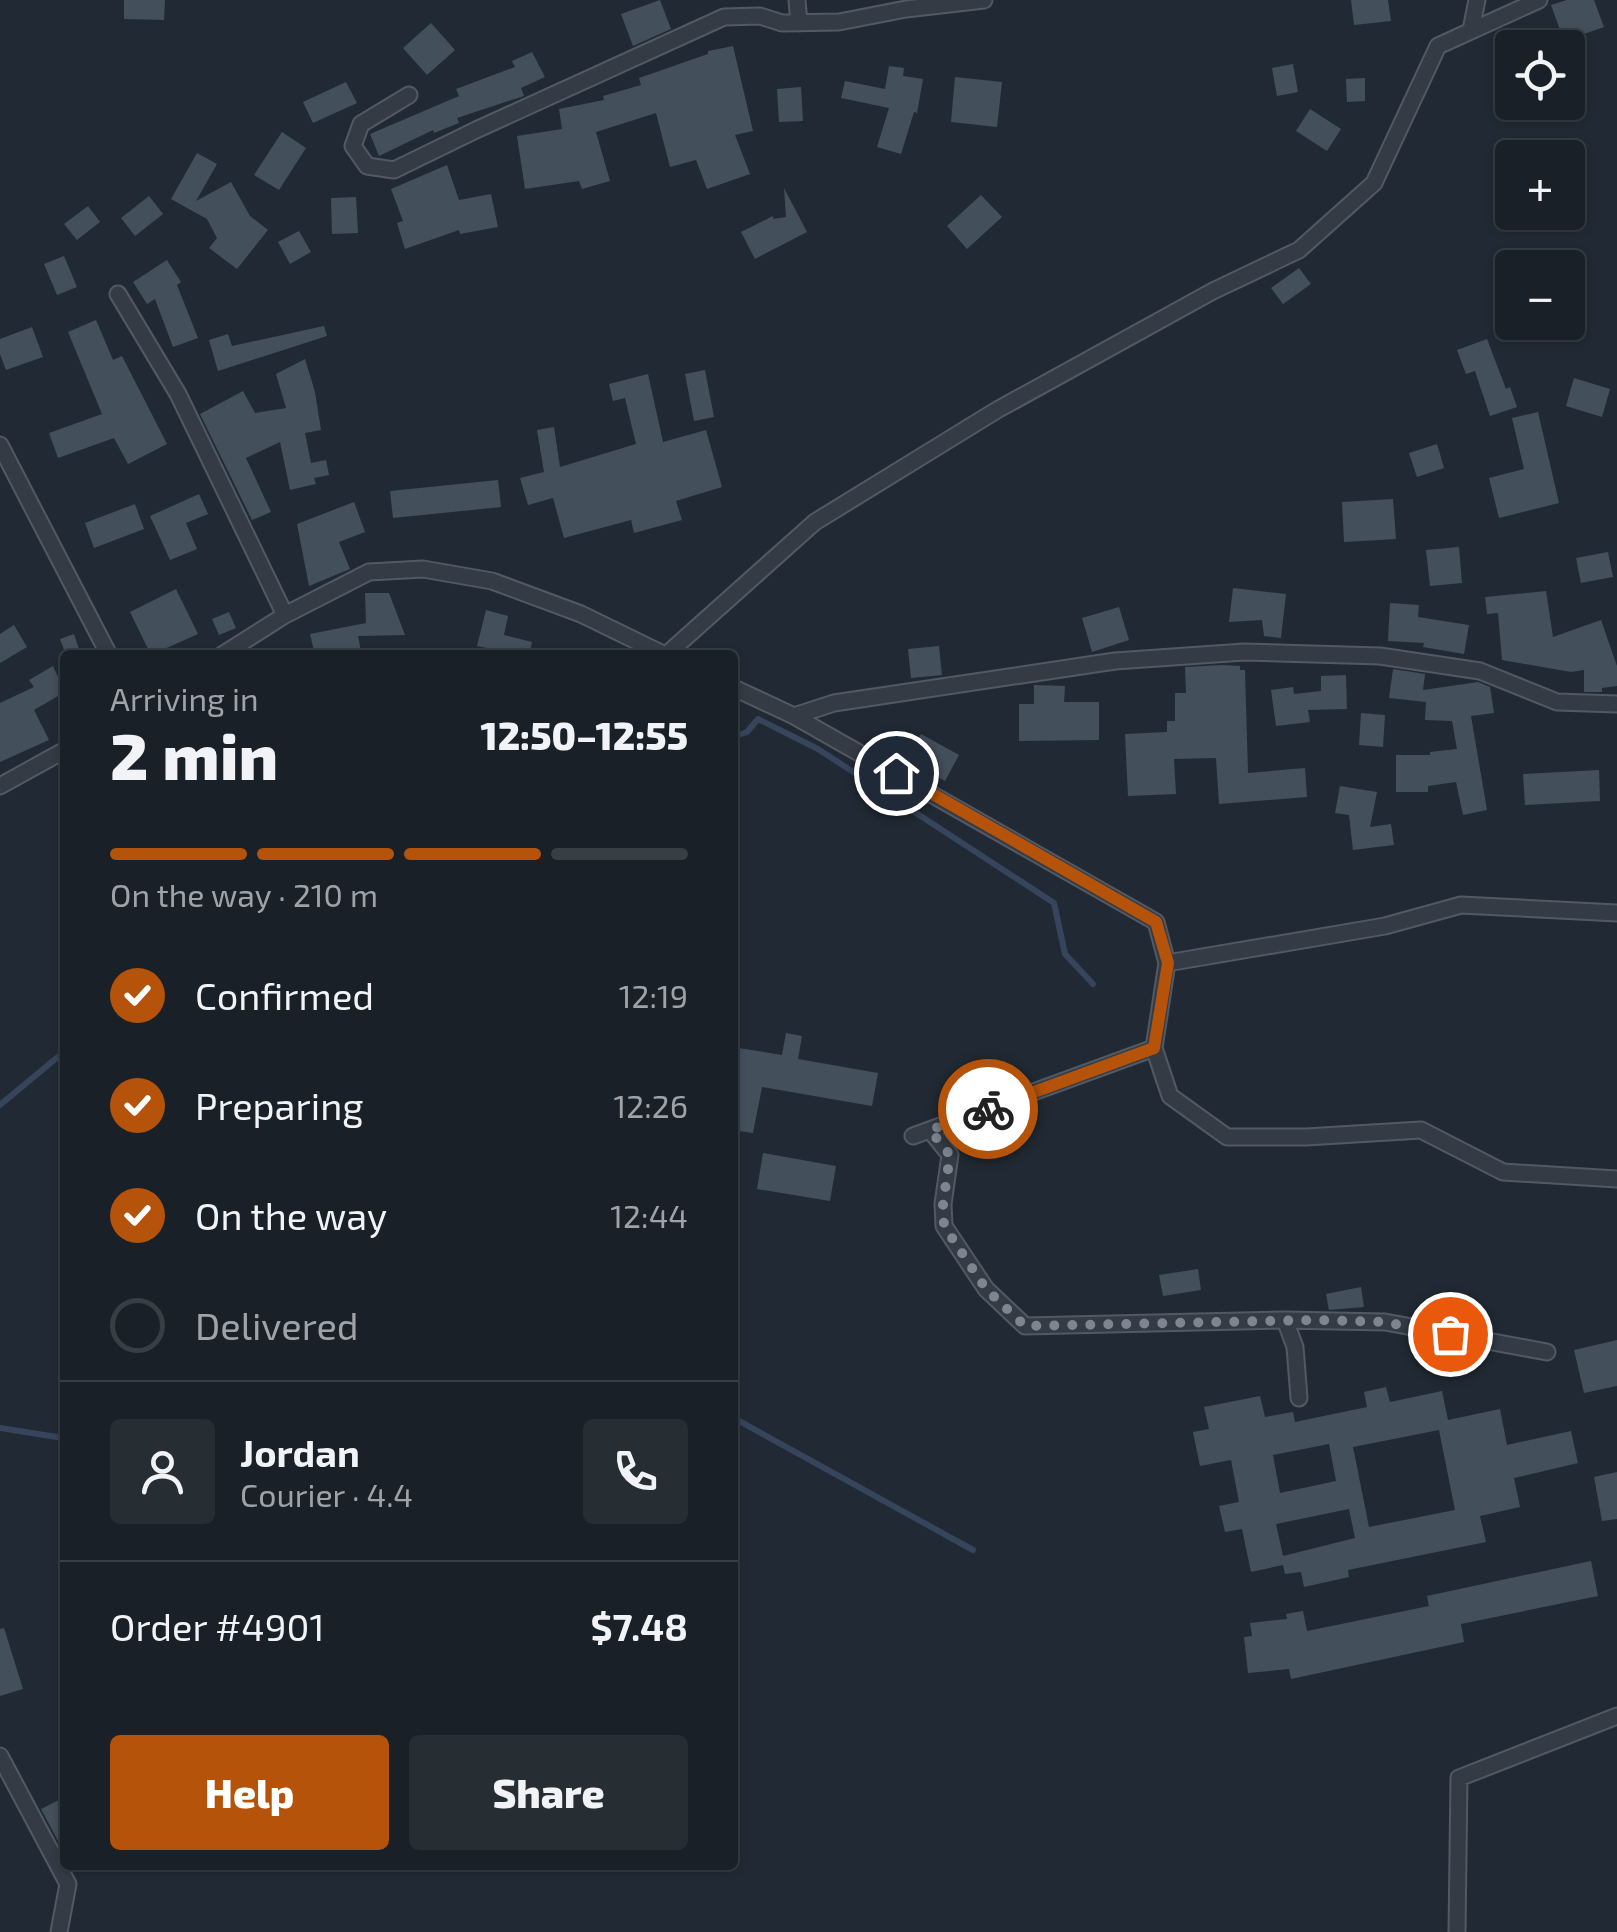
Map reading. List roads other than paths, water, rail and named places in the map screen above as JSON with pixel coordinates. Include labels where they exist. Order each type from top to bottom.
[{"type":"street","points":[[797,0],[799,22]]},
{"type":"street","points":[[409,95],[360,124],[353,146],[367,166],[394,170],[724,17],[760,16],[782,23],[839,22],[984,0]]},
{"type":"street","points":[[1471,30],[1477,0]]},
{"type":"street","points":[[672,650],[815,522],[997,410],[1213,291],[1299,250],[1374,183],[1438,46],[1539,0]]},
{"type":"street","points":[[118,294],[178,394],[285,615]]},
{"type":"street","points":[[0,445],[106,650]]},
{"type":"street","points":[[230,650],[285,615],[369,572],[423,569],[492,581],[581,614],[656,650]]},
{"type":"street","points":[[794,716],[834,703],[1115,661],[1244,652],[1380,656],[1480,671],[1557,702],[1617,704]]},
{"type":"street","points":[[738,690],[794,716],[1156,922],[1168,963],[1154,1048],[1170,1096],[1227,1137],[1421,1130],[1503,1172],[1617,1179]]},
{"type":"street","points":[[0,786],[60,753]]},
{"type":"street","points":[[1168,963],[1384,926],[1461,905],[1617,912]]},
{"type":"street","points":[[913,1136],[1154,1048]]},
{"type":"street","points":[[930,1130],[950,1155],[944,1226],[986,1289],[1025,1326],[1285,1320],[1384,1322],[1547,1352]]},
{"type":"street","points":[[1285,1320],[1295,1347],[1299,1398]]},
{"type":"street","points":[[1457,1932],[1459,1778],[1617,1716]]},
{"type":"street","points":[[0,1756],[60,1869]]},
{"type":"street","points":[[59,1932],[68,1884],[61,1870]]},
{"type":"waterway","points":[[738,735],[747,732],[758,719],[818,749],[1054,903],[1065,954],[1093,984]]},
{"type":"waterway","points":[[0,1105],[60,1055]]},
{"type":"waterway","points":[[738,1420],[973,1550]]},
{"type":"waterway","points":[[0,1428],[60,1438]]}]
